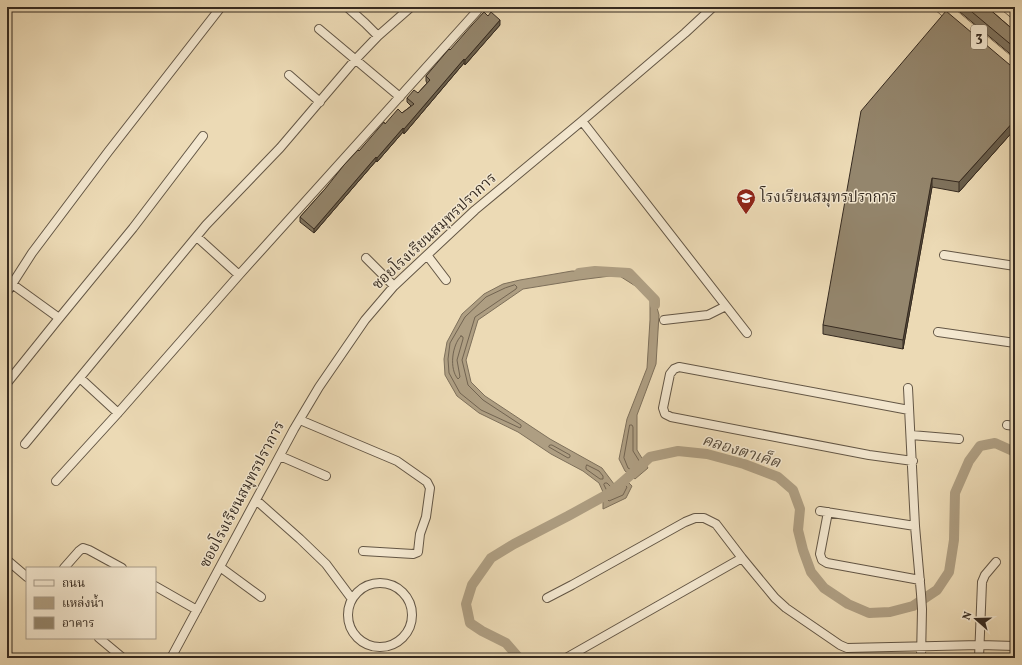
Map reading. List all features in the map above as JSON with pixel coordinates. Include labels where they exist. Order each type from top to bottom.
[{"type":"highway","name":"3","points":[[942,7],[1015,68]]},
{"type":"highway","name":"3","points":[[988,7],[1015,30]]},
{"type":"street","points":[[7,292],[32,253],[108,152],[221,7]]},
{"type":"street","points":[[347,7],[378,36]]},
{"type":"street","points":[[25,444],[206,225],[280,148],[355,60],[405,10],[411,7]]},
{"type":"street","name":"ซอยโรงเรียนสมุทรปราการ","points":[[171,658],[300,420],[319,387],[365,320],[394,286],[475,210],[582,121],[685,33],[713,7]]},
{"type":"street","points":[[56,481],[477,11]]},
{"type":"street","points":[[319,29],[400,97]]},
{"type":"street","points":[[289,75],[320,102]]},
{"type":"street","points":[[582,121],[747,333]]},
{"type":"street","points":[[7,384],[132,228],[203,136]]},
{"type":"street","points":[[197,237],[239,275]]},
{"type":"street","points":[[944,254],[1015,266]]},
{"type":"street","points":[[427,255],[446,280]]},
{"type":"street","points":[[366,258],[394,286]]},
{"type":"street","points":[[12,284],[59,318]]},
{"type":"street","points":[[664,320],[708,315],[726,306]]},
{"type":"street","points":[[938,332],[1015,344]]},
{"type":"street","points":[[909,410],[679,367],[674,369],[670,374],[663,408],[665,414],[671,417],[870,455],[913,461]]},
{"type":"street","points":[[80,378],[118,413]]},
{"type":"street","points":[[908,388],[913,461],[915,526],[922,594],[921,658]]},
{"type":"street","points":[[300,420],[397,461],[427,482],[430,488],[426,517],[420,534],[418,552],[412,554],[363,551]]},
{"type":"street","points":[[911,436],[959,439]]},
{"type":"street","points":[[280,456],[326,476]]},
{"type":"street","points":[[256,500],[326,564],[352,599]]},
{"type":"street","points":[[915,526],[824,512],[820,554],[822,560],[827,563],[920,580]]},
{"type":"street","points":[[547,598],[572,586],[685,522],[695,518],[704,518],[716,524],[775,598],[786,608],[840,646],[847,648],[980,645],[1015,646]]},
{"type":"street","points":[[65,567],[78,551],[83,548],[120,567]]},
{"type":"street","points":[[566,658],[742,558]]},
{"type":"street","points":[[7,560],[26,576]]},
{"type":"street","points":[[979,658],[982,582],[985,574],[996,562]]},
{"type":"street","points":[[220,567],[261,597]]},
{"type":"street","points":[[377,583],[389,584],[400,590],[407,598],[411,610],[411,622],[407,632],[399,641],[388,646],[376,647],[365,644],[355,637],[349,627],[347,615],[352,599],[356,593],[366,586],[377,583]]},
{"type":"street","points":[[156,587],[197,610]]},
{"type":"street","points":[[100,639],[120,657]]},
{"type":"water","points":[[572,271],[616,272],[631,274],[655,300],[659,315],[656,364],[637,415],[637,450],[648,468],[635,479],[625,471],[619,459],[627,419],[647,368],[650,301],[637,287],[618,275],[523,289],[478,320],[466,360],[471,382],[485,396],[550,439],[602,468],[614,484],[623,477],[632,486],[626,498],[603,509],[603,492],[599,483],[583,471],[551,454],[518,432],[479,413],[457,396],[445,375],[444,359],[447,342],[462,314],[484,294],[503,284]]},
{"type":"building","points":[[966,7],[987,7],[1010,27],[1015,28],[1015,48]]},
{"type":"building","points":[[946,11],[1010,65],[1015,66],[1015,120],[959,182],[932,178],[903,340],[823,325],[861,111]]},
{"type":"building","points":[[484,12],[488,16],[491,12],[500,20],[465,60],[464,59],[404,129],[403,128],[377,158],[376,157],[314,229],[300,217],[344,165],[358,150],[359,151],[384,122],[385,124],[398,109],[402,113],[414,104],[407,98],[414,90],[418,93],[430,80],[426,76]]},
{"type":"waterway","points":[[579,273],[595,271],[629,273],[655,300],[655,305]]},
{"type":"waterway","name":"คลองตาเค็ด","points":[[519,658],[506,643],[470,623],[466,604],[472,585],[491,558],[514,544],[610,493],[650,457],[678,451],[707,454],[744,464],[778,477],[793,490],[800,509],[798,530],[811,572],[824,588],[848,604],[869,613],[890,612],[913,606],[937,590],[949,572],[954,540],[955,493],[969,461],[980,446],[995,443],[1015,452]]},
{"type":"place","name":"โรงเรียนสมุทรปราการ","points":[[746,215]]}]
